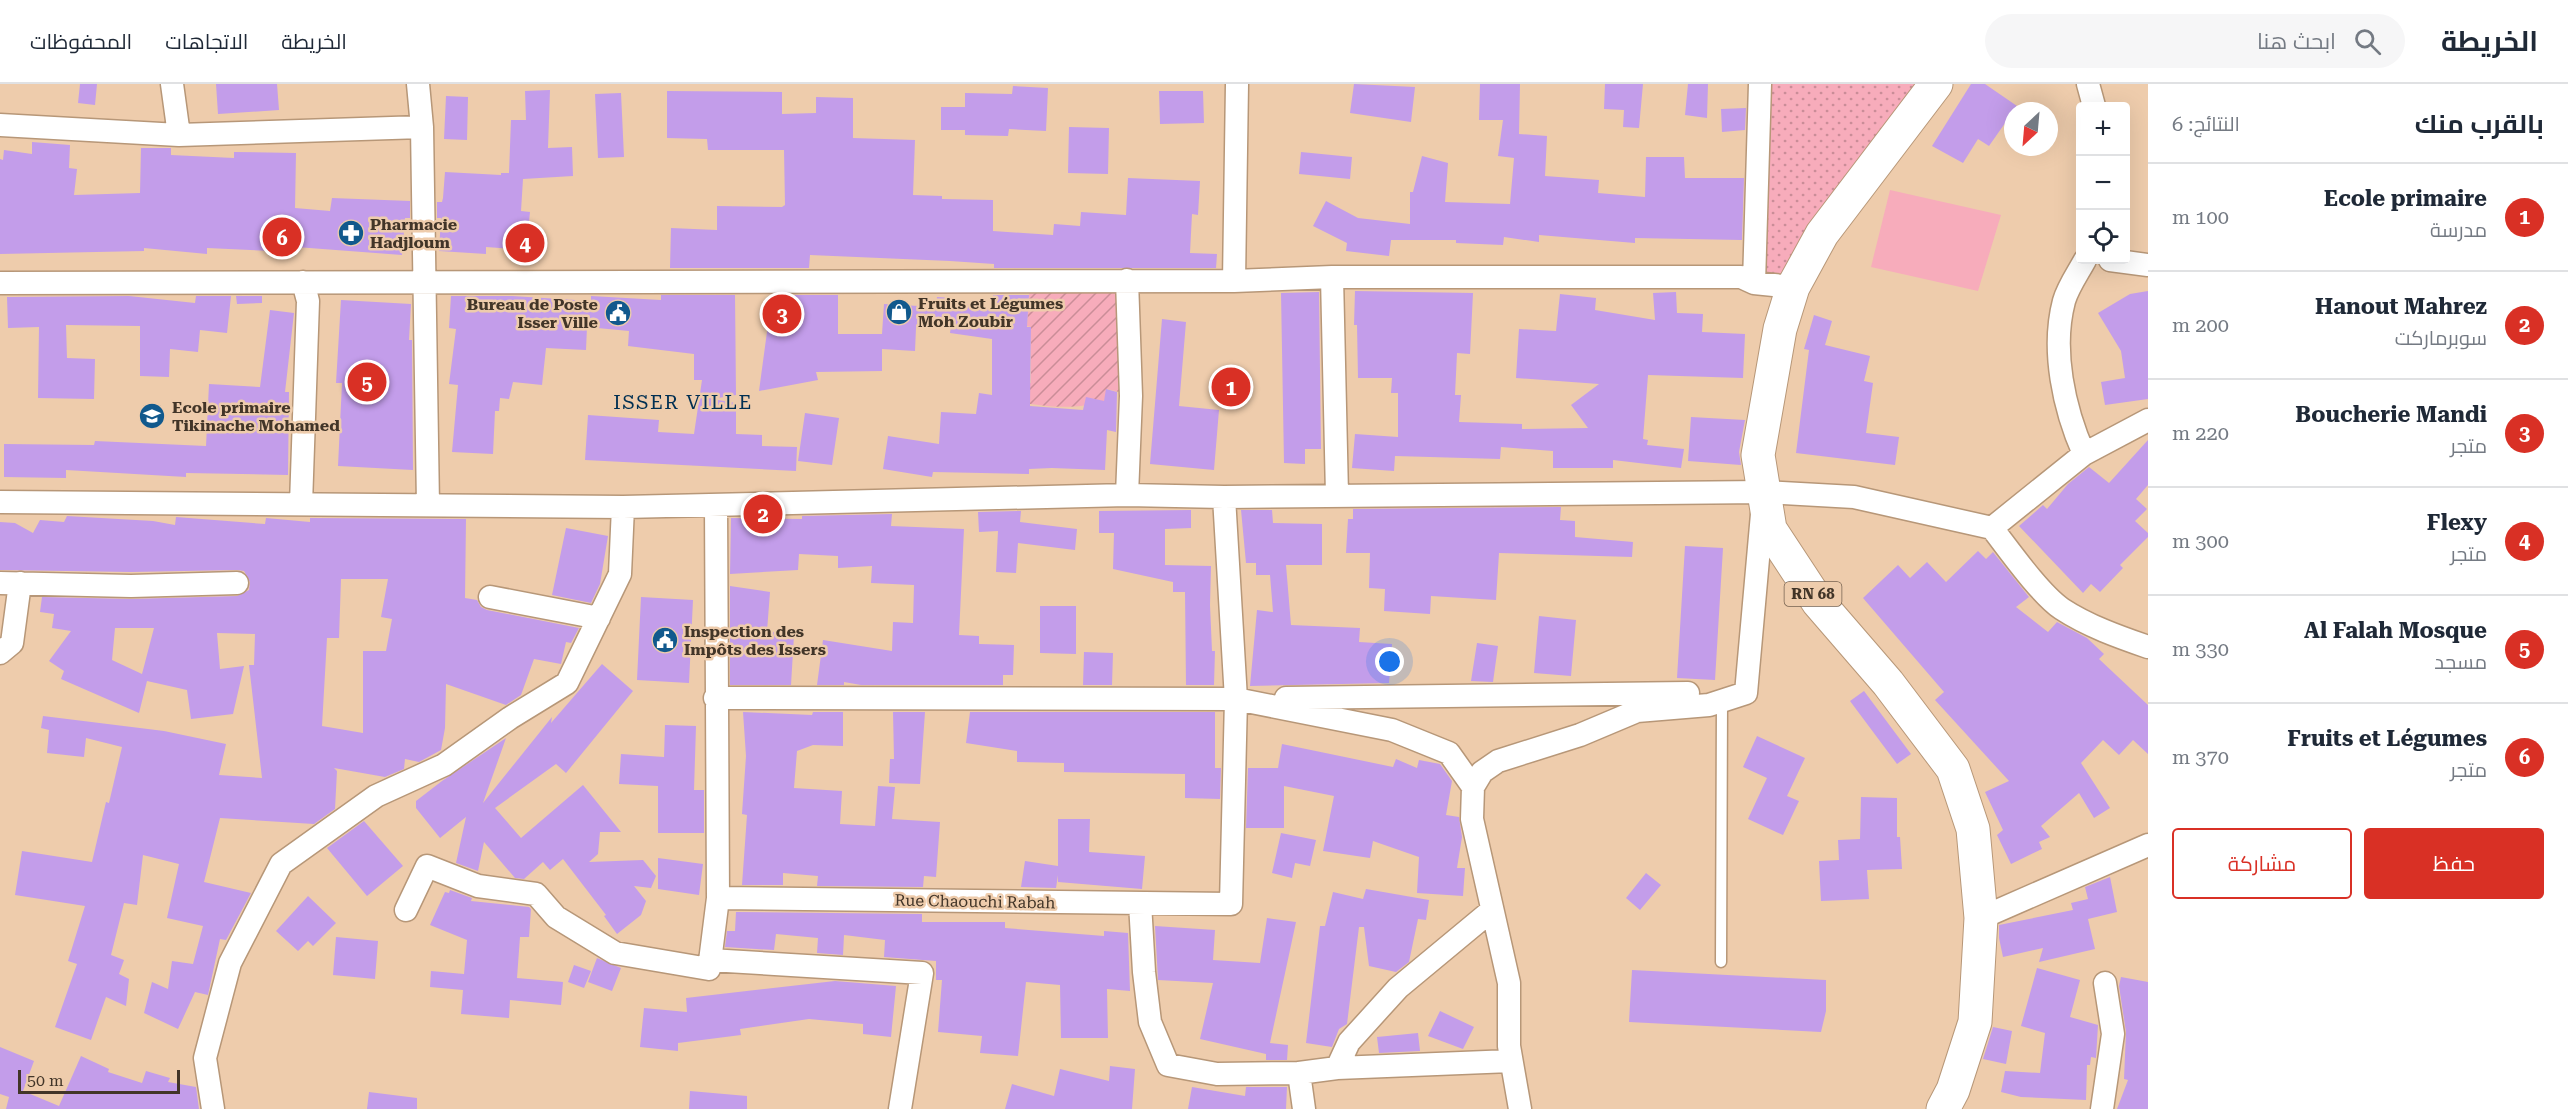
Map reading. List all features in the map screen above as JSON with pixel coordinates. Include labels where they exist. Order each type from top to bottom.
[{"type":"main road","name":"RN 68","points":[[1936,84],[1822,234],[1793,287],[1780,329],[1758,455],[1770,529],[1818,602],[1888,683],[1953,769],[1973,829],[1981,918],[1976,1023],[1953,1090],[1943,1109]]},
{"type":"street","points":[[172,84],[179,135]]},
{"type":"street","points":[[418,84],[422,127],[428,505]]},
{"type":"street","points":[[1234,281],[1237,84]]},
{"type":"street","points":[[1754,283],[1760,84]]},
{"type":"street","points":[[2088,84],[2093,102]]},
{"type":"street","points":[[0,125],[179,135],[422,127]]},
{"type":"street","points":[[2130,263],[2148,265]]},
{"type":"street","points":[[2083,264],[2064,300],[2057,343],[2072,427],[2084,454]]},
{"type":"street","points":[[0,284],[1234,281],[1332,277],[1741,276],[1754,283],[1793,287]]},
{"type":"street","points":[[1332,277],[1337,495]]},
{"type":"street","points":[[1127,280],[1131,396],[1127,495]]},
{"type":"street","points":[[301,504],[308,301],[303,282]]},
{"type":"street","points":[[1992,528],[2084,454],[2148,420]]},
{"type":"street","points":[[1746,693],[1764,492]]},
{"type":"street","points":[[0,502],[623,507],[1127,495],[1224,497],[1764,492],[1854,497],[1992,528],[2018,562],[2061,609],[2114,635],[2148,647]]},
{"type":"street","points":[[1224,497],[1236,699]]},
{"type":"street","points":[[406,910],[427,866],[478,886],[536,894],[556,917],[615,952],[709,969],[718,898],[716,505]]},
{"type":"street","points":[[213,1109],[205,1058],[230,963],[281,864],[376,796],[444,765],[510,718],[567,683],[620,574],[623,507]]},
{"type":"street","points":[[0,653],[12,643],[10,583],[131,586],[237,583]]},
{"type":"street","points":[[490,597],[598,618]]},
{"type":"street","points":[[716,698],[1236,699],[1746,693]]},
{"type":"street","points":[[1520,1109],[1511,1061],[1509,983],[1472,819],[1473,787],[1482,772],[1498,761],[1580,735],[1636,711],[1709,705],[1746,693]]},
{"type":"street","points":[[1236,699],[1392,730],[1449,753],[1473,787]]},
{"type":"street","name":"Rue Chaouchi Rabah","points":[[718,898],[1231,904],[1236,699]]},
{"type":"street","points":[[1981,918],[2148,845]]},
{"type":"street","points":[[1140,903],[1150,1022],[1168,1065],[1217,1074],[1299,1073],[1337,1068],[1511,1061]]},
{"type":"street","points":[[1337,1068],[1349,1042],[1398,988],[1492,910]]},
{"type":"street","points":[[710,960],[922,973],[900,1109]]},
{"type":"street","points":[[2102,1109],[2113,1034],[2105,983]]},
{"type":"street","points":[[1299,1073],[1304,1109]]},
{"type":"lane","points":[[1721,962],[1722,701]]},
{"type":"shaded area","points":[[1769,84],[1936,84],[1793,287],[1754,283]]},
{"type":"shaded area","points":[[1890,190],[2001,215],[1978,291],[1871,267]]},
{"type":"shaded area","points":[[1030,280],[1127,280],[1127,394],[1107,389],[1104,401],[1070,407],[1016,402],[1018,383],[1031,383],[1031,327],[1027,326]]},
{"type":"building","points":[[80,84],[97,84],[95,105],[78,103]]},
{"type":"building","points":[[216,84],[277,84],[279,110],[218,114]]},
{"type":"building","points":[[1354,84],[1415,87],[1411,122],[1350,113]]},
{"type":"building","points":[[1480,84],[1520,84],[1519,134],[1547,136],[1545,176],[1599,180],[1598,193],[1645,197],[1646,157],[1684,157],[1685,178],[1744,178],[1742,240],[1635,238],[1635,243],[1539,235],[1539,242],[1504,237],[1503,245],[1456,243],[1456,240],[1391,240],[1389,256],[1346,251],[1347,243],[1313,226],[1326,201],[1358,218],[1410,224],[1410,192],[1413,192],[1422,156],[1448,163],[1445,202],[1510,204],[1514,158],[1498,156],[1503,120],[1479,120]]},
{"type":"building","points":[[1605,84],[1643,84],[1639,128],[1623,127],[1624,110],[1604,109]]},
{"type":"building","points":[[1688,84],[1708,84],[1707,118],[1685,115]]},
{"type":"building","points":[[1971,84],[1985,84],[2011,102],[2004,102],[2004,125],[1989,146],[1978,139],[1963,163],[1932,146]]},
{"type":"building","points":[[1013,86],[1048,88],[1046,131],[1009,129],[1008,136],[965,135],[965,130],[941,130],[941,107],[965,107],[965,93],[1012,94]]},
{"type":"building","points":[[550,90],[548,148],[572,147],[573,176],[523,179],[521,211],[530,212],[528,231],[543,232],[542,251],[486,247],[486,254],[439,251],[441,218],[437,218],[437,202],[442,202],[445,172],[501,175],[501,173],[509,173],[511,120],[526,120],[525,91]]},
{"type":"building","points":[[667,91],[782,92],[782,114],[816,113],[816,97],[853,98],[853,138],[915,140],[913,195],[942,196],[942,199],[993,200],[993,231],[1053,235],[1054,224],[1080,226],[1081,212],[1126,215],[1128,178],[1200,181],[1198,215],[1192,214],[1190,253],[1217,254],[1216,268],[994,268],[994,264],[810,255],[809,268],[670,268],[671,228],[717,230],[717,206],[782,207],[785,205],[784,150],[708,150],[707,139],[667,138]]},
{"type":"building","points":[[1159,91],[1203,91],[1204,123],[1160,124]]},
{"type":"building","points":[[621,93],[624,157],[598,158],[595,94]]},
{"type":"building","points":[[446,96],[468,97],[467,140],[444,139]]},
{"type":"building","points":[[1746,108],[1745,130],[1722,132],[1721,109]]},
{"type":"building","points":[[1069,127],[1109,128],[1108,174],[1068,173]]},
{"type":"building","points":[[32,142],[70,145],[69,168],[77,169],[74,195],[140,193],[141,148],[171,148],[171,155],[234,158],[234,152],[296,153],[295,208],[330,211],[332,198],[410,201],[410,218],[405,218],[402,255],[296,247],[295,252],[207,248],[207,254],[144,248],[144,251],[0,254],[0,159],[3,160],[4,150],[32,154]]},
{"type":"building","points":[[1301,152],[1352,157],[1350,179],[1299,174]]},
{"type":"building","points":[[1355,291],[1473,293],[1470,354],[1457,353],[1455,395],[1461,395],[1459,422],[1522,424],[1522,429],[1588,428],[1571,405],[1599,384],[1516,378],[1519,329],[1556,331],[1560,294],[1596,298],[1595,310],[1655,320],[1653,293],[1676,292],[1677,313],[1703,314],[1702,332],[1745,334],[1743,378],[1648,375],[1643,439],[1648,440],[1647,445],[1684,449],[1681,468],[1613,460],[1613,468],[1553,468],[1553,451],[1501,447],[1500,459],[1395,456],[1394,471],[1352,468],[1355,434],[1398,437],[1398,393],[1391,393],[1392,378],[1358,378],[1357,325],[1354,325]]},
{"type":"building","points":[[2148,291],[2148,399],[2105,405],[2101,382],[2125,378],[2121,351],[2098,313],[2130,294]]},
{"type":"building","points":[[1319,292],[1321,449],[1305,449],[1305,464],[1284,463],[1281,293]]},
{"type":"building","points":[[661,295],[735,295],[736,395],[712,399],[736,403],[736,434],[762,435],[762,446],[797,447],[796,471],[585,460],[588,415],[659,420],[658,432],[694,434],[702,380],[694,380],[694,354],[628,346],[629,331],[587,327],[586,350],[546,348],[542,385],[513,382],[509,399],[500,398],[499,411],[495,411],[493,454],[452,452],[458,385],[449,384],[456,329],[449,328],[451,296],[512,296],[591,301],[591,296],[661,300]]},
{"type":"building","points":[[772,295],[838,295],[838,334],[882,334],[884,304],[936,307],[937,297],[953,298],[953,302],[992,308],[993,295],[1029,295],[1027,327],[1031,327],[1030,406],[1083,410],[1086,397],[1104,401],[1106,389],[1117,392],[1116,432],[1107,430],[1105,470],[1029,469],[1029,474],[933,472],[932,477],[883,469],[888,436],[939,444],[941,412],[976,414],[979,393],[992,395],[992,339],[950,333],[951,326],[916,328],[915,351],[882,349],[882,371],[816,372],[818,380],[759,391]]},
{"type":"building","points":[[129,296],[195,303],[196,296],[231,296],[227,333],[200,330],[198,352],[170,349],[169,377],[140,376],[140,326],[66,325],[67,358],[95,359],[94,399],[38,398],[39,327],[8,328],[7,297]]},
{"type":"building","points":[[236,296],[262,296],[262,303],[237,304]]},
{"type":"building","points":[[341,300],[411,304],[409,340],[412,340],[413,470],[338,466],[342,383],[336,383]]},
{"type":"building","points":[[270,310],[294,313],[285,392],[289,392],[288,475],[186,473],[186,477],[66,470],[66,478],[4,477],[4,444],[94,445],[95,441],[206,446],[209,384],[260,387]]},
{"type":"building","points":[[1814,315],[1832,321],[1825,345],[1870,356],[1864,381],[1873,383],[1866,433],[1899,437],[1895,465],[1796,453],[1809,350],[1804,349]]},
{"type":"building","points":[[1162,319],[1186,322],[1179,406],[1219,410],[1214,470],[1150,464]]},
{"type":"building","points":[[805,413],[839,418],[832,465],[798,461]]},
{"type":"building","points":[[1691,417],[1745,420],[1739,452],[1741,465],[1688,461]]},
{"type":"building","points":[[2148,440],[2148,485],[2136,499],[2147,509],[2135,521],[2148,533],[2148,537],[2120,565],[2123,568],[2100,592],[2091,584],[2083,593],[2019,526],[2043,505],[2047,509],[2068,484],[2089,467],[2109,483]]},
{"type":"building","points":[[1561,507],[1560,520],[1575,521],[1575,537],[1633,542],[1632,557],[1499,553],[1496,600],[1431,596],[1430,614],[1384,611],[1385,589],[1369,588],[1370,553],[1346,553],[1348,519],[1353,519],[1353,509]]},
{"type":"building","points":[[1191,510],[1191,528],[1165,529],[1165,565],[1211,566],[1210,605],[1212,651],[1215,651],[1214,685],[1186,685],[1185,592],[1173,592],[1173,582],[1113,569],[1114,533],[1099,533],[1099,511]]},
{"type":"building","points":[[1241,510],[1272,510],[1273,523],[1322,524],[1322,565],[1286,565],[1291,625],[1360,628],[1359,642],[1392,644],[1389,683],[1250,686],[1257,610],[1273,612],[1270,575],[1256,575],[1256,563],[1246,563]]},
{"type":"building","points":[[1021,511],[1020,522],[1077,529],[1075,550],[1018,543],[1016,573],[996,572],[998,531],[979,532],[978,512]]},
{"type":"building","points":[[892,514],[891,526],[964,529],[959,635],[979,636],[979,644],[1014,645],[1013,675],[1003,675],[1003,685],[861,685],[844,682],[844,685],[817,685],[823,640],[892,651],[893,622],[913,623],[914,585],[871,583],[872,566],[838,568],[838,556],[799,554],[798,570],[730,574],[731,518],[802,519],[802,516]]},
{"type":"building","points":[[67,516],[153,521],[175,525],[176,517],[265,524],[266,518],[310,522],[310,518],[466,519],[465,598],[477,600],[481,607],[487,610],[579,628],[571,643],[566,642],[561,664],[534,659],[521,695],[506,705],[446,684],[445,728],[441,750],[419,762],[405,759],[404,769],[385,777],[334,768],[337,771],[335,809],[314,824],[220,818],[204,882],[251,893],[226,940],[220,939],[208,995],[195,992],[178,1029],[144,1013],[152,982],[168,989],[172,961],[193,964],[203,926],[167,918],[179,864],[143,855],[137,905],[124,903],[111,955],[124,960],[119,974],[129,979],[126,1006],[106,997],[91,1040],[55,1027],[77,964],[68,961],[85,906],[15,895],[22,851],[92,862],[122,747],[86,738],[84,757],[47,753],[49,730],[41,728],[43,716],[164,731],[226,744],[219,775],[262,778],[249,665],[254,665],[255,634],[217,633],[220,669],[244,666],[233,714],[191,719],[187,690],[147,681],[139,713],[61,679],[64,671],[49,661],[71,631],[52,628],[54,614],[40,612],[42,597],[131,599],[237,596],[249,590],[250,582],[244,571],[237,570],[131,572],[0,570],[0,522],[15,523],[33,533],[40,520],[64,522]],"holes":[[[341,579],[388,579],[381,617],[392,619],[386,651],[363,651],[363,733],[322,726],[327,638],[339,638]],[[115,628],[154,628],[142,674],[112,660]]]},
{"type":"building","points":[[566,528],[608,536],[600,584],[591,603],[552,595]]},
{"type":"building","points":[[1685,546],[1723,548],[1715,680],[1677,678]]},
{"type":"building","points":[[1978,551],[1986,559],[1993,552],[2029,597],[2016,607],[2048,632],[2057,622],[2087,638],[2104,654],[2099,659],[2148,705],[2148,754],[2133,740],[2119,755],[2103,740],[2081,763],[2110,808],[2094,818],[2079,793],[2041,826],[2050,837],[2039,842],[2042,849],[2011,864],[1997,835],[2003,830],[1985,792],[2009,781],[1935,700],[1944,692],[1863,598],[1898,565],[1910,578],[1927,562],[1946,582]]},
{"type":"building","points":[[730,586],[770,592],[767,631],[794,635],[791,685],[730,685]]},
{"type":"building","name":"Inspection des Impôts des Issers","points":[[641,597],[693,600],[689,683],[637,680]]},
{"type":"building","points":[[1040,606],[1076,606],[1076,654],[1040,653]]},
{"type":"building","points":[[1539,616],[1576,620],[1571,676],[1534,673]]},
{"type":"building","points":[[1477,643],[1498,646],[1493,682],[1471,681]]},
{"type":"building","points":[[1084,652],[1113,653],[1112,685],[1083,685]]},
{"type":"building","points":[[602,664],[633,691],[566,773],[556,764],[495,808],[521,838],[583,785],[621,832],[600,832],[598,854],[589,862],[643,860],[656,876],[651,888],[634,886],[646,901],[641,915],[617,934],[604,916],[606,915],[563,859],[550,870],[543,862],[524,879],[515,878],[484,842],[478,871],[456,863],[466,817],[440,838],[416,808],[416,801],[506,738],[483,803],[552,717],[551,723]]},
{"type":"building","points":[[1864,691],[1911,754],[1897,764],[1850,701]]},
{"type":"building","points":[[743,712],[812,715],[813,712],[843,712],[843,746],[813,745],[797,751],[794,788],[842,791],[840,824],[875,826],[878,786],[895,787],[892,819],[940,822],[936,877],[924,876],[923,887],[817,886],[818,876],[783,873],[783,885],[742,885],[747,815],[742,814],[746,756]]},
{"type":"building","points":[[893,712],[925,712],[920,784],[889,783],[890,759],[894,759]]},
{"type":"building","points":[[970,712],[1215,712],[1215,768],[1221,768],[1220,799],[1185,798],[1185,774],[1064,772],[1064,763],[1017,762],[1017,751],[966,743]]},
{"type":"building","points":[[665,725],[696,726],[694,790],[704,790],[704,833],[658,833],[658,786],[619,784],[621,754],[664,757]]},
{"type":"building","points":[[1757,736],[1805,758],[1787,796],[1799,801],[1783,835],[1748,819],[1767,778],[1743,767]]},
{"type":"building","points":[[1282,744],[1393,767],[1396,759],[1417,768],[1419,760],[1440,764],[1452,781],[1446,815],[1459,817],[1462,837],[1457,868],[1465,868],[1463,896],[1417,893],[1419,857],[1373,841],[1370,858],[1323,851],[1334,796],[1284,786],[1284,828],[1246,828],[1248,768],[1278,768]]},
{"type":"building","points":[[1861,797],[1897,798],[1897,837],[1900,837],[1902,869],[1867,870],[1869,899],[1821,901],[1819,861],[1839,860],[1838,840],[1860,839]]},
{"type":"building","points":[[1058,819],[1090,819],[1089,852],[1145,856],[1142,889],[1058,882],[1058,875],[1056,888],[1021,887],[1025,861],[1058,866]]},
{"type":"building","points":[[364,821],[403,866],[367,896],[327,848]]},
{"type":"building","points":[[1281,833],[1316,840],[1310,866],[1295,863],[1292,878],[1272,873]]},
{"type":"building","points":[[658,858],[703,864],[699,895],[658,889]]},
{"type":"building","points":[[1646,873],[1661,885],[1640,910],[1626,898]]},
{"type":"building","points":[[2110,877],[2117,912],[2088,919],[2095,949],[2039,962],[2043,948],[2003,957],[1999,925],[2073,910],[2071,903],[2088,899],[2085,887]]},
{"type":"building","points":[[1366,889],[1429,900],[1426,920],[1418,919],[1409,962],[1396,972],[1369,966],[1364,927],[1359,927],[1347,1024],[1339,1029],[1332,1047],[1306,1043],[1320,926],[1325,926],[1333,892],[1363,899]]},
{"type":"building","points":[[450,890],[472,898],[471,901],[531,909],[529,937],[520,937],[517,978],[563,982],[561,1005],[510,1000],[509,1018],[461,1014],[463,990],[430,987],[431,971],[464,974],[467,940],[430,925],[445,892],[449,893]]},
{"type":"building","points":[[308,896],[336,923],[313,946],[308,941],[298,951],[276,931]]},
{"type":"building","points":[[736,912],[922,914],[922,922],[1005,922],[1005,928],[1104,936],[1104,931],[1128,933],[1130,991],[1107,989],[1108,1038],[1061,1038],[1060,985],[1026,982],[1018,1056],[980,1053],[982,1036],[938,1032],[942,980],[936,980],[936,961],[884,957],[885,940],[844,935],[843,955],[817,953],[818,938],[776,934],[774,950],[725,947],[727,931],[735,931]]},
{"type":"building","points":[[1267,918],[1296,922],[1270,1043],[1288,1045],[1287,1060],[1266,1060],[1266,1054],[1200,1039],[1213,983],[1158,980],[1155,926],[1215,930],[1213,960],[1260,963]]},
{"type":"building","points":[[336,937],[378,941],[375,979],[333,975]]},
{"type":"building","points":[[597,958],[621,968],[612,991],[588,982]]},
{"type":"building","points":[[574,965],[591,971],[584,988],[568,982]]},
{"type":"building","points":[[2037,968],[2080,980],[2070,1017],[2098,1025],[2096,1058],[2091,1057],[2090,1065],[2087,1065],[2086,1100],[2021,1097],[2001,1092],[2005,1071],[2040,1073],[2045,1033],[2021,1026]]},
{"type":"building","points":[[1632,970],[1826,980],[1826,1011],[1821,1032],[1629,1022]]},
{"type":"building","points":[[2121,977],[2148,982],[2148,1109],[2117,1109],[2128,1080],[2124,1079],[2126,1032],[2119,986]]},
{"type":"building","points":[[835,981],[896,986],[891,1037],[863,1034],[863,1024],[809,1019],[740,1029],[741,1035],[678,1043],[678,1051],[640,1047],[644,1008],[687,1012],[686,998]]},
{"type":"building","points":[[1440,1011],[1474,1027],[1463,1049],[1428,1036]]},
{"type":"building","points":[[1993,1027],[2012,1031],[2006,1064],[1983,1059]]},
{"type":"building","points":[[1418,1033],[1420,1051],[1379,1053],[1377,1037]]},
{"type":"building","points":[[0,1047],[34,1061],[23,1091],[59,1106],[81,1056],[109,1069],[108,1072],[142,1083],[146,1071],[170,1078],[168,1082],[196,1087],[199,1109],[6,1109],[9,1097],[0,1094]]},
{"type":"building","points":[[1110,1066],[1135,1069],[1132,1109],[1005,1109],[1012,1084],[1054,1096],[1060,1069],[1109,1081]]},
{"type":"building","points":[[1192,1087],[1245,1096],[1246,1087],[1287,1087],[1286,1109],[1188,1109]]},
{"type":"building","points":[[690,1091],[747,1096],[747,1109],[689,1109]]},
{"type":"building","points":[[369,1092],[417,1098],[417,1109],[367,1109]]},
{"type":"place","name":"Pharmacie Hadjloum","points":[[351,233]]},
{"type":"place","name":"Fruits et Légumes","points":[[282,237]]},
{"type":"place","name":"Flexy","points":[[525,243]]},
{"type":"place","name":"Fruits et Légumes Moh Zoubir","points":[[899,312]]},
{"type":"place","name":"Bureau de Poste Isser Ville","points":[[618,313]]},
{"type":"place","name":"Boucherie Mandi","points":[[782,314]]},
{"type":"place","name":"Al Falah Mosque","points":[[367,382]]},
{"type":"place","name":"Ecole primaire","points":[[1231,387]]},
{"type":"place","name":"Ecole primaire Tikinache Mohamed","points":[[152,416]]},
{"type":"place","name":"Hanout Mahrez","points":[[763,514]]},
{"type":"place","name":"Inspection des Impôts des Issers","points":[[665,640]]},
{"type":"district","name":"ISSER VILLE","points":[[683,402]]}]
